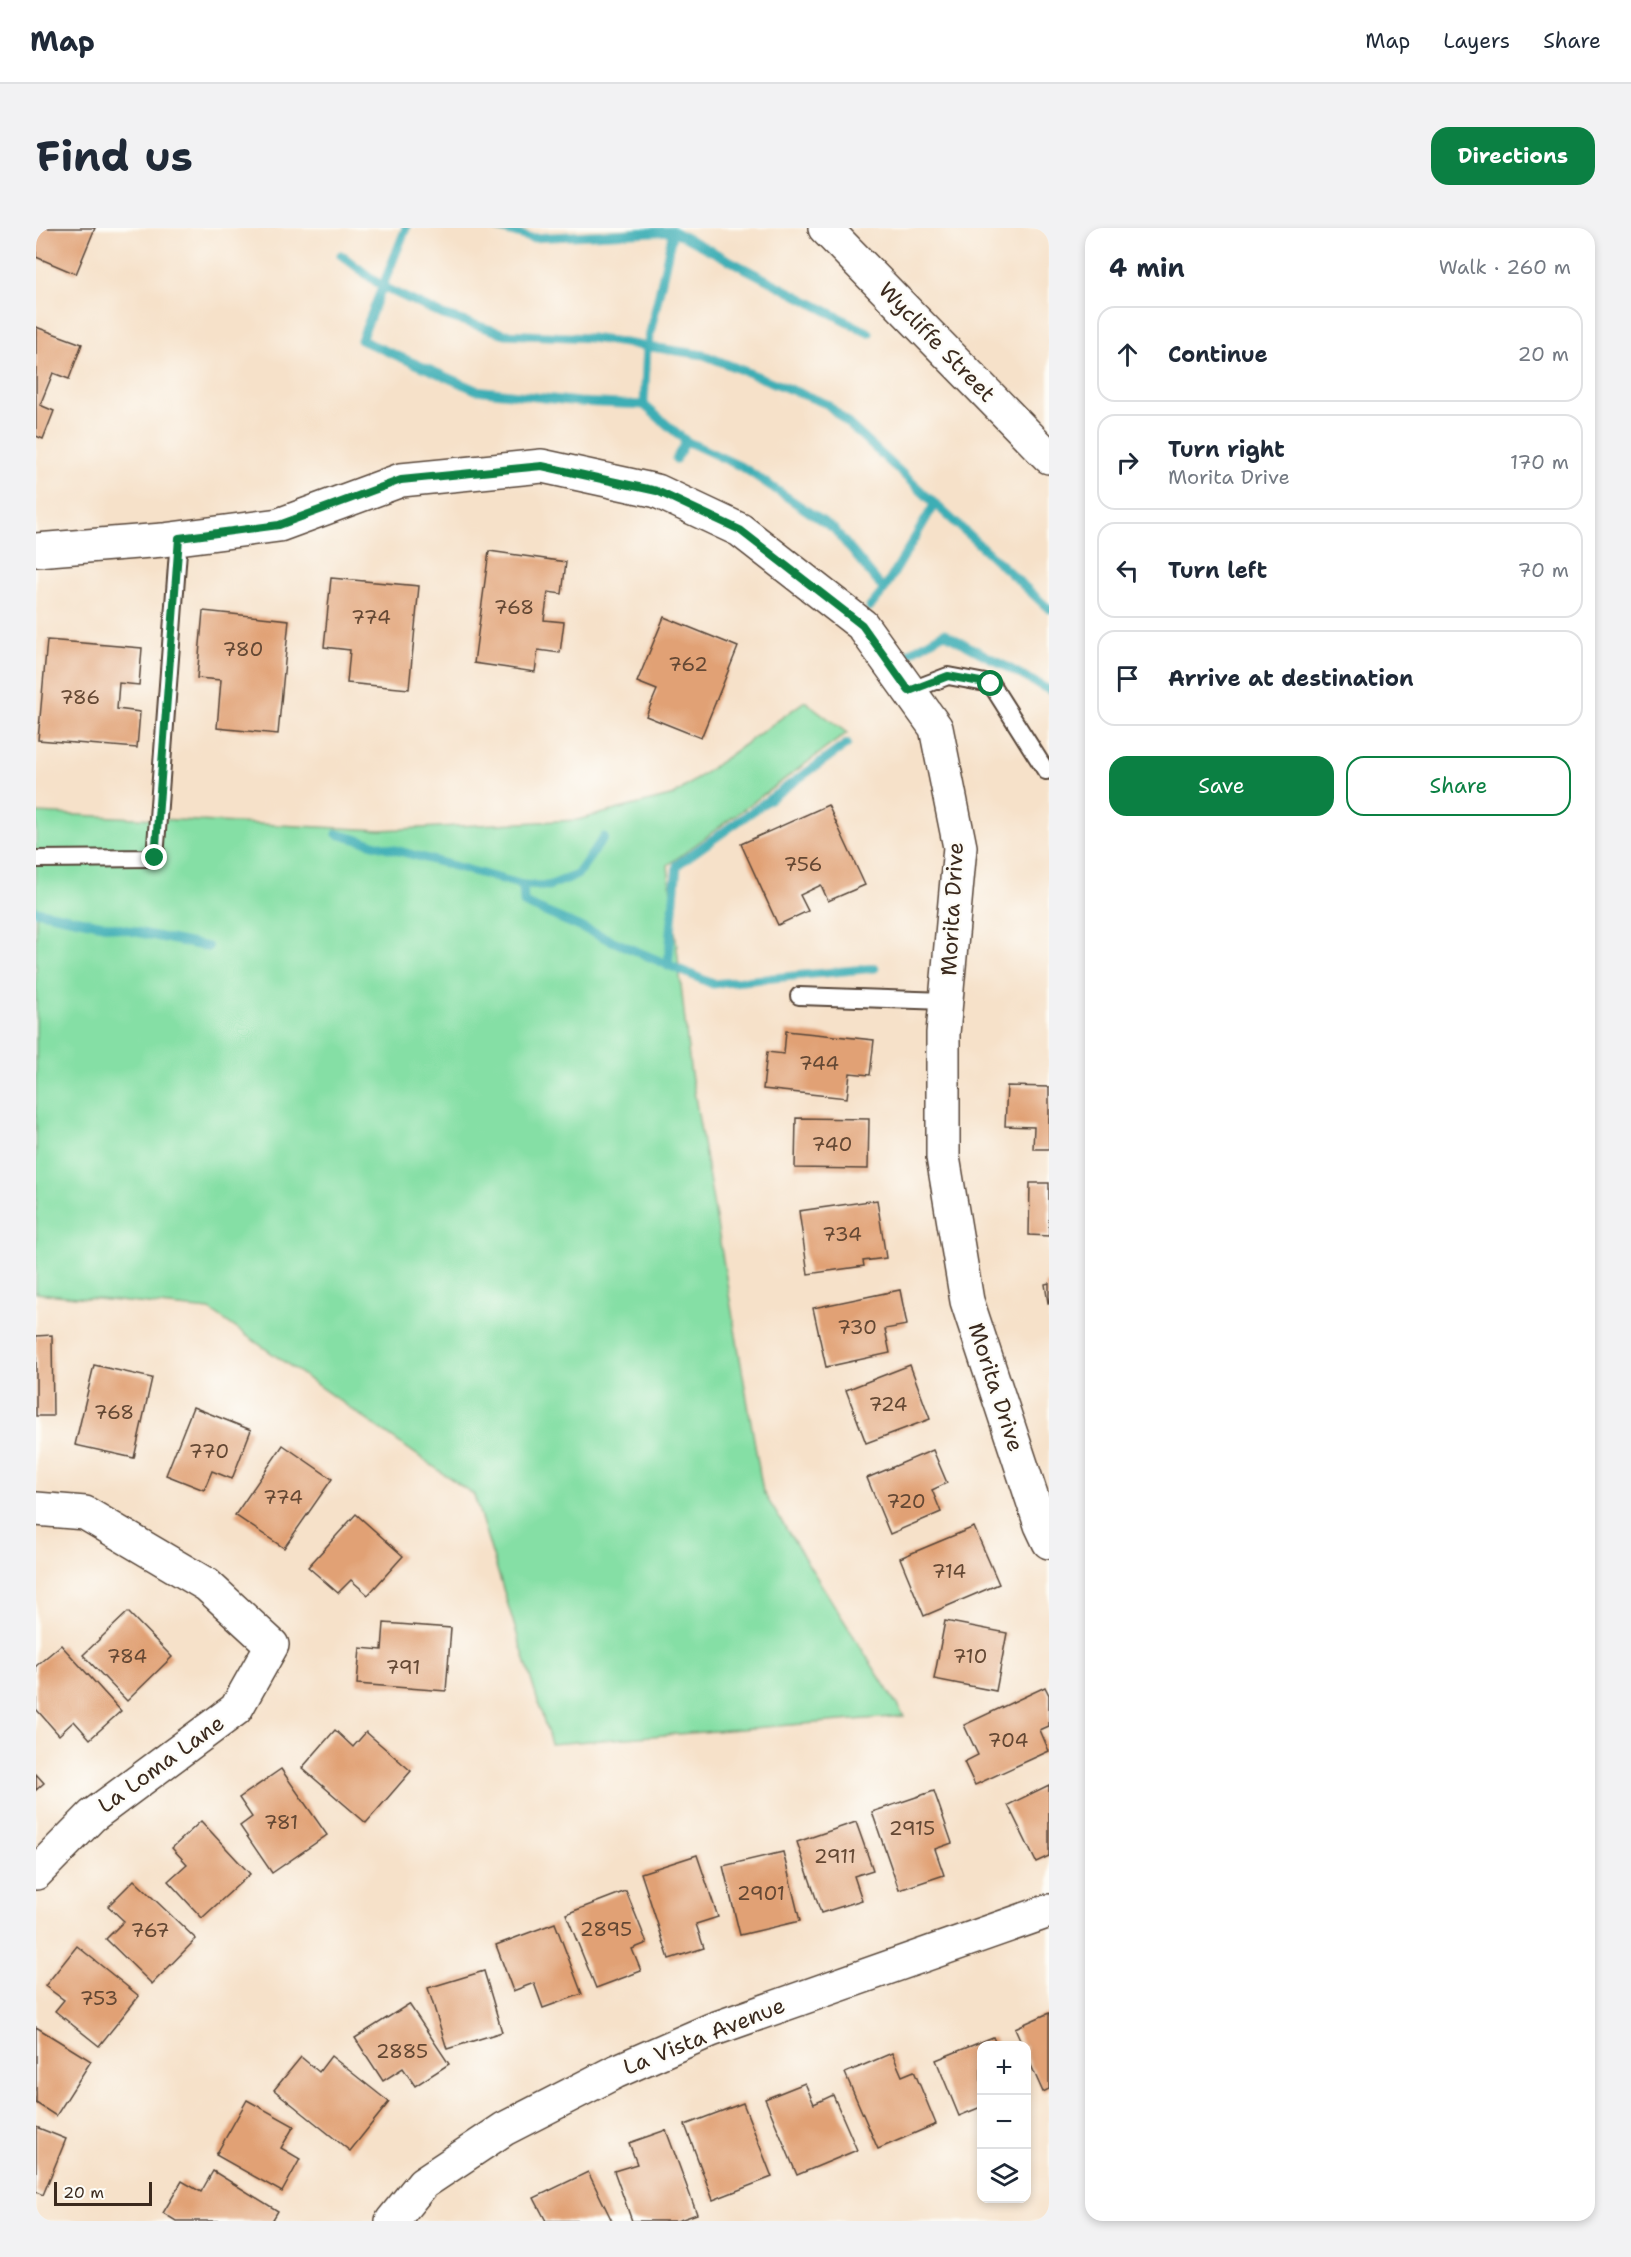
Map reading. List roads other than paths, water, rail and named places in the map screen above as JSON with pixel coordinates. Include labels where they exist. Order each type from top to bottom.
[{"type":"street","name":"Wycliffe Street","points":[[825,228],[1049,457]]},
{"type":"street","name":"Morita Drive","points":[[36,550],[179,538],[279,525],[401,480],[542,466],[657,491],[740,530],[862,625],[936,728],[960,847],[944,1033],[943,1157],[967,1301],[1041,1525],[1049,1542]]},
{"type":"street","name":"La Loma Lane","points":[[36,1509],[85,1513],[207,1585],[272,1645],[236,1709],[92,1815],[36,1874]]},
{"type":"street","name":"La Vista Avenue","points":[[392,2221],[423,2182],[504,2129],[615,2072],[711,2030],[1049,1911]]},
{"type":"lane","points":[[36,859],[155,858],[179,538]]},
{"type":"lane","points":[[909,691],[948,676],[991,684],[1046,771]]},
{"type":"lane","points":[[799,996],[946,1001]]},
{"type":"waterway","points":[[406,228],[361,340],[476,390],[578,402],[644,405],[686,441],[676,459]]},
{"type":"waterway","points":[[497,228],[531,238],[673,231],[869,333]]},
{"type":"waterway","points":[[644,405],[647,347],[673,231]]},
{"type":"waterway","points":[[341,255],[383,287],[443,315],[505,334],[591,338],[704,355],[827,404],[1049,609]]},
{"type":"waterway","points":[[686,441],[744,468],[834,529],[884,590]]},
{"type":"waterway","points":[[870,607],[884,590],[934,505]]},
{"type":"waterway","points":[[906,655],[944,633],[1049,690]]},
{"type":"waterway","points":[[668,966],[677,865],[847,744]]},
{"type":"waterway","points":[[337,834],[523,885],[524,903],[713,984],[875,968]]},
{"type":"waterway","points":[[523,885],[548,886],[577,875],[604,837]]},
{"type":"waterway","points":[[36,911],[208,947]]}]
